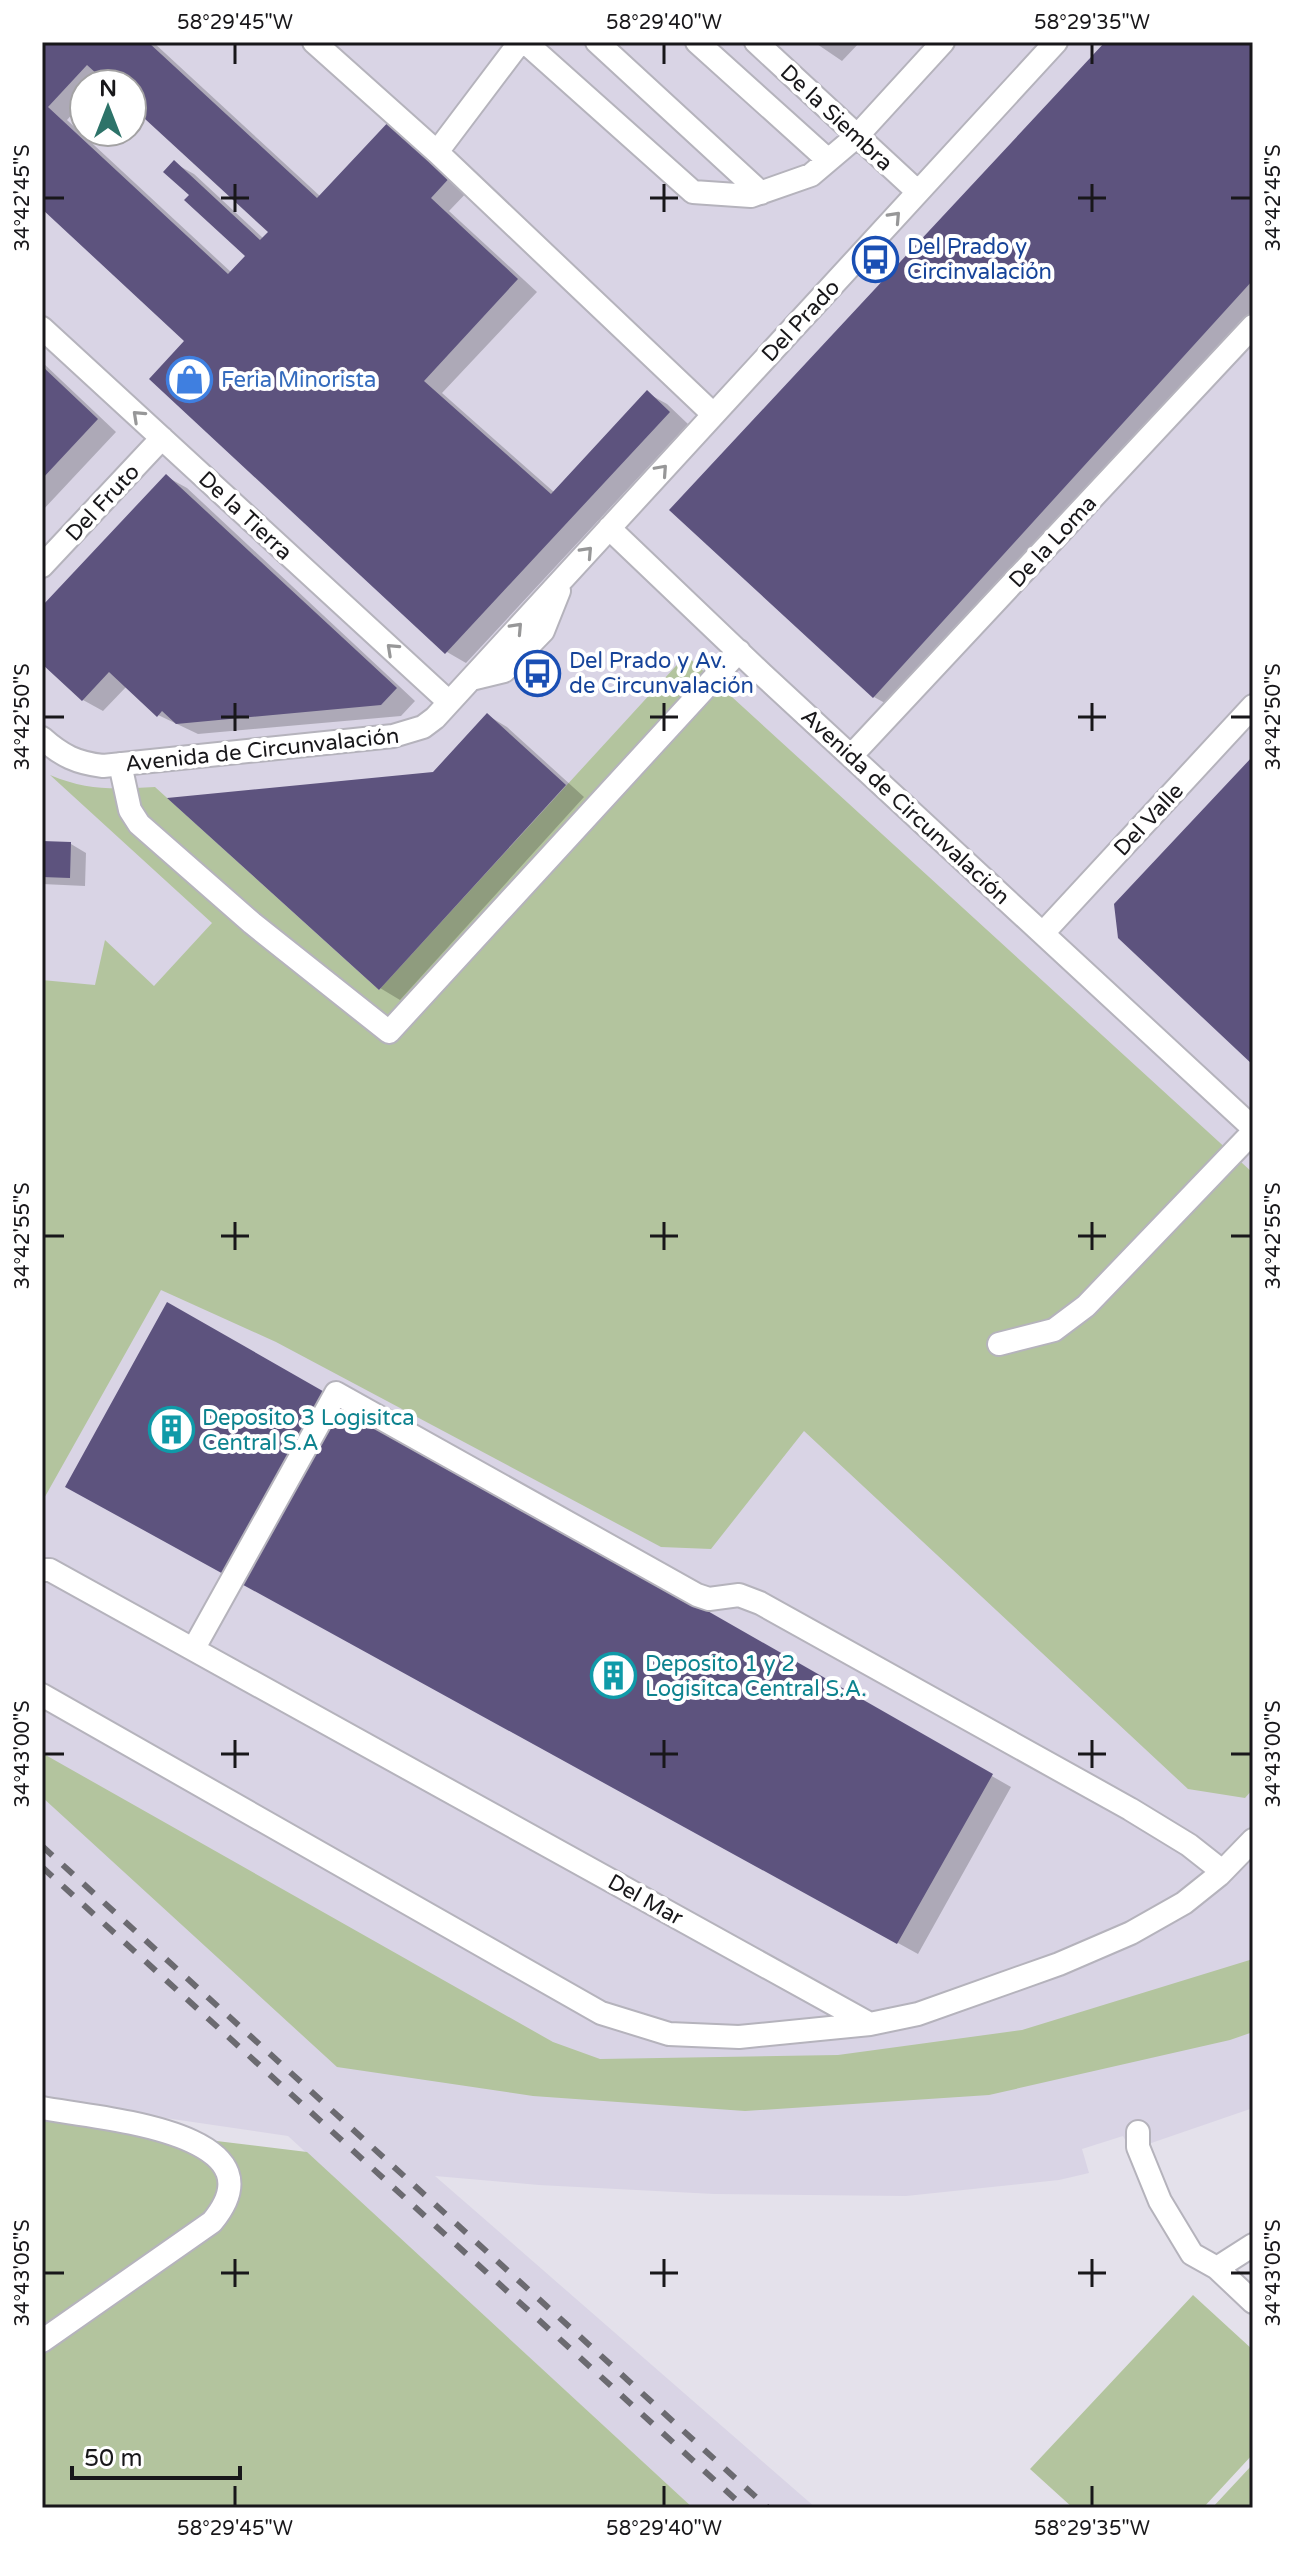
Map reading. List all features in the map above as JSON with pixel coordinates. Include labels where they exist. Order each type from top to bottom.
[{"type":"street","points":[[314,42],[437,152],[713,414]]},
{"type":"street","points":[[437,152],[522,42],[693,192],[751,196],[811,175],[857,136],[943,42]]},
{"type":"street","points":[[597,42],[761,193]]},
{"type":"street","points":[[697,42],[828,160]]},
{"type":"street","name":"De la Siembra","points":[[756,42],[918,192]]},
{"type":"street","name":"Del Prado","points":[[609,528],[1056,42]]},
{"type":"street","name":"De la Loma","points":[[851,756],[1253,326]]},
{"type":"street","name":"De la Tierra","points":[[42,328],[449,702]]},
{"type":"street","name":"Del Fruto","points":[[42,566],[162,438]]},
{"type":"street","name":"Avenida de Circunvalación","points":[[42,738],[60,754],[80,763],[103,766],[393,736],[423,727],[609,528],[1253,1130]]},
{"type":"street","points":[[120,764],[130,810],[139,824],[252,923],[389,1032],[739,651]]},
{"type":"street","name":"Del Valle","points":[[1044,932],[1253,706]]},
{"type":"street","points":[[999,1344],[1054,1330],[1086,1306],[1253,1130]]},
{"type":"street","points":[[194,1648],[336,1393],[697,1595],[709,1599],[739,1595],[760,1603],[1130,1809],[1189,1845],[1222,1871]]},
{"type":"street","name":"Del Mar","points":[[42,1570],[50,1570],[194,1648],[870,2024]]},
{"type":"street","points":[[42,1695],[601,2013],[669,2034],[739,2037],[870,2024],[918,2014],[1059,1964],[1131,1933],[1184,1903],[1253,1840]]},
{"type":"street","points":[[42,2108],[155,2128],[208,2148],[223,2163],[230,2180],[229,2197],[212,2222],[42,2341]]},
{"type":"street","points":[[1138,2132],[1138,2147],[1160,2201],[1192,2254],[1217,2268],[1253,2302]]},
{"type":"street","points":[[1217,2268],[1253,2245]]},
{"type":"shaded area","points":[[42,42],[1253,42],[1253,2108],[1131,2150],[1123,2136],[1082,2149],[1089,2173],[1059,2180],[906,2196],[714,2194],[435,2176],[816,2508],[693,2508],[288,2136],[42,2100]]},
{"type":"green space","points":[[686,655],[1253,1173],[1253,1789],[1245,1798],[1188,1789],[804,1431],[711,1549],[661,1547],[276,1342],[161,1290],[42,1502],[42,980],[95,985],[105,940],[154,986],[212,923],[50,775],[89,786],[155,787],[379,990]]},
{"type":"green space","points":[[42,1753],[553,2042],[600,2059],[838,2055],[1022,2030],[1253,1959],[1253,2032],[1230,2040],[989,2095],[745,2111],[533,2096],[337,2067],[42,1797]]},
{"type":"green space","points":[[42,2120],[307,2152],[693,2508],[42,2508]]},
{"type":"green space","points":[[1193,2295],[1253,2350],[1253,2454],[1203,2508],[1073,2508],[1030,2469]]},
{"type":"green space","points":[[1253,2464],[1253,2508],[1212,2508]]},
{"type":"building","points":[[42,42],[148,42],[317,198],[393,117],[454,173],[431,198],[518,279],[424,381],[551,494],[647,390],[670,412],[445,654],[149,379],[184,341],[42,209]],"holes":[[[87,65],[90,68],[148,68],[148,122],[268,232],[260,240],[174,160],[163,172],[189,195],[184,200],[245,256],[228,274],[92,148],[68,148],[68,126],[48,107],[68,85],[68,68],[84,68]]]},
{"type":"building","points":[[1105,42],[1253,42],[1253,280],[873,698],[669,510]]},
{"type":"building","points":[[42,366],[98,419],[42,479]]},
{"type":"building","points":[[166,474],[397,688],[381,705],[176,724],[162,711],[157,717],[109,672],[82,701],[42,664],[42,606]]},
{"type":"building","points":[[487,713],[566,785],[379,990],[167,798],[433,772]]},
{"type":"building","points":[[1253,756],[1253,1065],[1118,938],[1114,904]]},
{"type":"building","points":[[42,841],[71,842],[70,878],[42,877]]},
{"type":"building","name":"Deposito 1 y 2 Logisitca Central S.A.","points":[[167,1302],[993,1774],[897,1944],[65,1487]]},
{"type":"railway","points":[[42,1846],[768,2508]]},
{"type":"railway","points":[[42,1867],[745,2508]]},
{"type":"place","name":"Del Prado y Circinvalación","points":[[876,259]]},
{"type":"place","name":"Feria Minorista","points":[[190,379]]},
{"type":"place","name":"Del Prado y Av. de Circunvalación","points":[[538,673]]},
{"type":"place","name":"Deposito 3 Logisitca Central S.A","points":[[171,1430]]},
{"type":"place","name":"Deposito 1 y 2 Logisitca Central S.A.","points":[[614,1676]]}]
